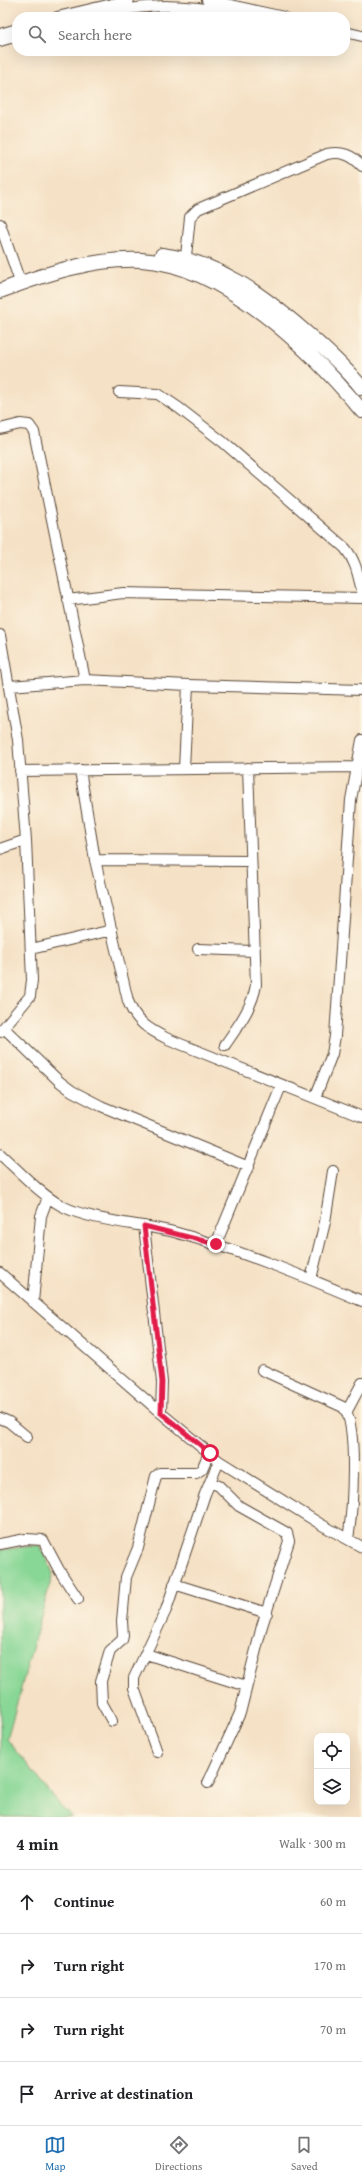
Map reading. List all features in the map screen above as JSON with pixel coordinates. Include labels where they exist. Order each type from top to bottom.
[{"type":"highway","points":[[0,283],[63,260],[116,252],[144,252],[250,287],[278,308],[342,366],[362,388]]},
{"type":"highway","points":[[0,291],[53,272],[86,264],[142,260],[186,265]]},
{"type":"highway","points":[[219,278],[269,319],[314,359],[343,388],[362,410]]},
{"type":"highway","points":[[314,359],[342,366]]},
{"type":"street","points":[[78,12],[129,0]]},
{"type":"street","points":[[207,0],[261,12]]},
{"type":"street","points":[[112,12],[138,7],[175,5],[226,12]]},
{"type":"street","points":[[0,34],[12,30]]},
{"type":"street","points":[[350,33],[362,36]]},
{"type":"street","points":[[0,41],[12,37]]},
{"type":"street","points":[[350,39],[362,42]]},
{"type":"street","points":[[186,265],[190,217],[198,209],[327,154],[334,153],[349,155],[362,166]]},
{"type":"street","points":[[0,224],[18,276]]},
{"type":"street","points":[[119,392],[158,394],[223,442],[345,548],[352,557],[357,568],[362,591]]},
{"type":"street","points":[[0,429],[24,424],[29,425],[34,432],[85,680]]},
{"type":"street","points":[[68,600],[123,593],[362,598]]},
{"type":"street","points":[[0,635],[10,686],[20,771],[26,840],[31,949],[30,996],[2,1030],[60,1082],[72,1090],[101,1106],[249,1167]]},
{"type":"street","points":[[10,686],[85,680],[188,685],[362,690]]},
{"type":"street","points":[[184,769],[188,685]]},
{"type":"street","points":[[315,1098],[332,1054],[335,1036],[351,800],[362,740]]},
{"type":"street","points":[[20,771],[356,767]]},
{"type":"street","points":[[225,1046],[254,997],[256,985],[250,861],[248,768]]},
{"type":"street","points":[[80,770],[95,860],[128,1001],[138,1020],[148,1029],[168,1039],[281,1086],[362,1117]]},
{"type":"street","points":[[0,849],[26,840]]},
{"type":"street","points":[[95,860],[250,861]]},
{"type":"street","points":[[31,949],[112,930]]},
{"type":"street","points":[[198,949],[254,951]]},
{"type":"street","points":[[216,1244],[249,1167],[281,1086]]},
{"type":"street","points":[[0,1154],[48,1196],[64,1207],[74,1211],[144,1226],[216,1244],[311,1279],[362,1301]]},
{"type":"street","points":[[311,1279],[325,1222],[333,1171]]},
{"type":"street","points":[[33,1302],[41,1216],[48,1196]]},
{"type":"street","points":[[144,1226],[162,1382],[161,1413]]},
{"type":"street","points":[[0,1273],[161,1413],[219,1461],[362,1546]]},
{"type":"street","points":[[262,1370],[343,1407],[347,1411]]},
{"type":"street","points":[[348,1539],[353,1497],[352,1448],[347,1411],[362,1384]]},
{"type":"street","points":[[0,1418],[9,1422],[27,1437]]},
{"type":"street","points":[[112,1722],[102,1703],[101,1681],[111,1649],[122,1640],[122,1621],[126,1577],[138,1548],[156,1476],[160,1473],[196,1473],[202,1469],[210,1453]]},
{"type":"street","points":[[157,1752],[133,1683],[166,1610],[210,1482],[219,1461]]},
{"type":"street","points":[[208,1783],[240,1713],[246,1686],[267,1613],[289,1546],[289,1537],[282,1530],[239,1506],[219,1486],[210,1482]]},
{"type":"street","points":[[0,1544],[26,1539],[43,1540],[58,1570],[78,1599]]},
{"type":"street","points":[[174,1584],[267,1613]]},
{"type":"street","points":[[146,1654],[246,1686]]},
{"type":"green space","points":[[40,1545],[53,1573],[7,1739],[63,1809],[73,1817],[0,1817],[0,1550]]},
{"type":"route","points":[[210,1453],[161,1413],[162,1382],[144,1226],[173,1232],[216,1244]]}]
